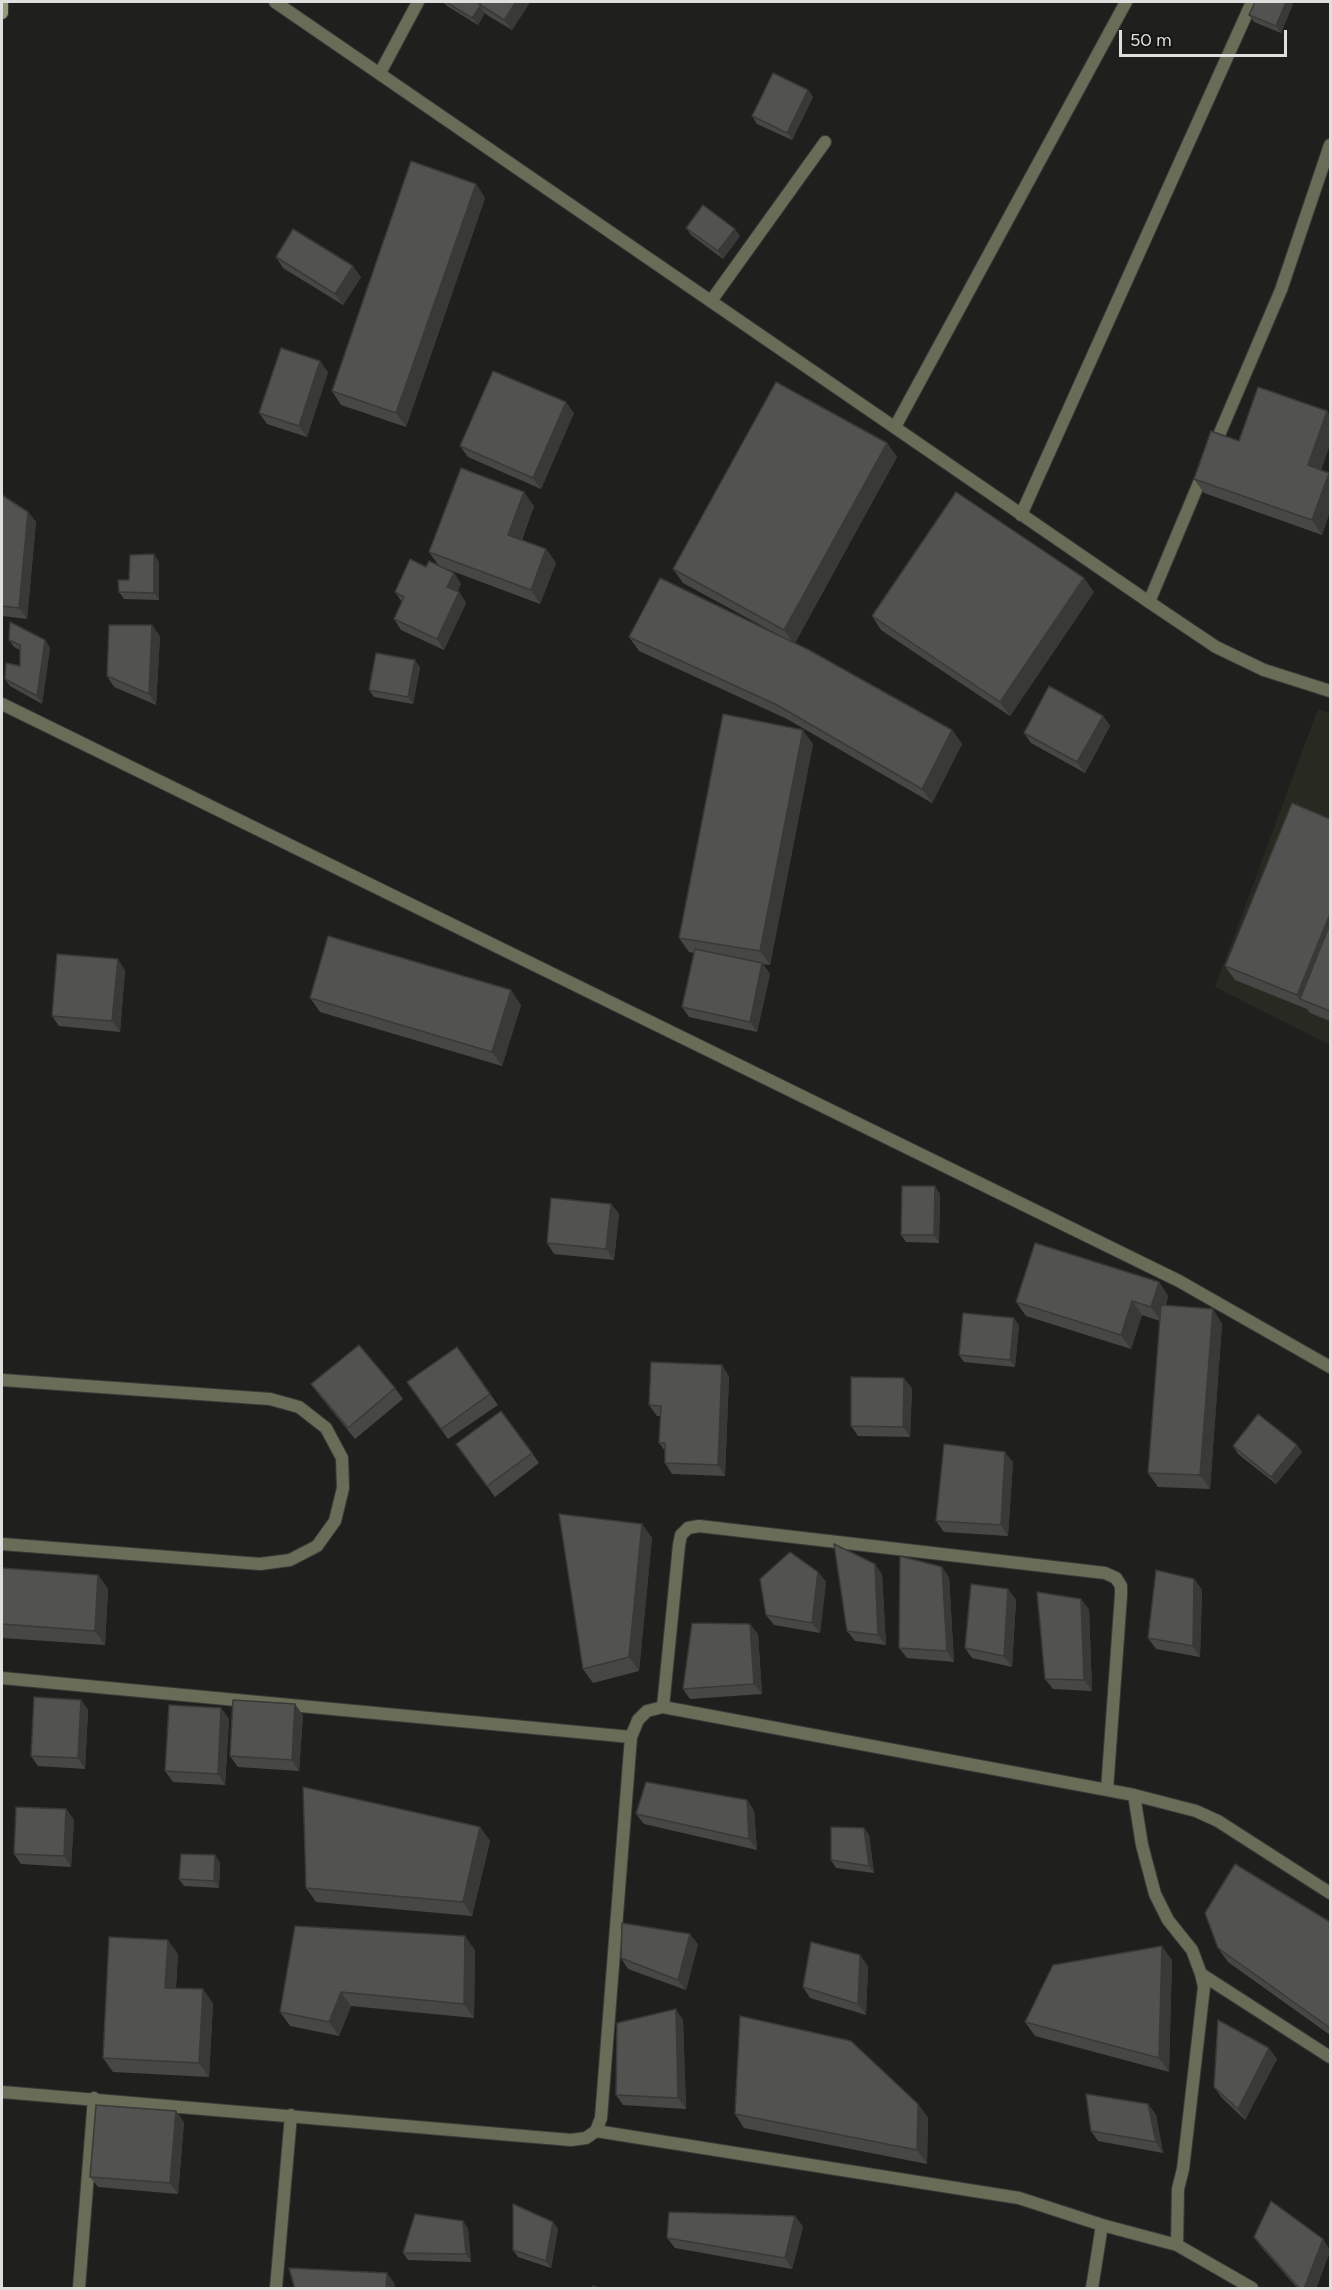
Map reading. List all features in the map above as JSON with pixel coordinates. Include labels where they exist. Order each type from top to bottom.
[{"type":"main road","points":[[2,2],[2,13]]},
{"type":"street","points":[[275,2],[1216,647],[1264,670],[1330,691]]},
{"type":"street","points":[[380,73],[417,2]]},
{"type":"street","points":[[895,427],[1126,2]]},
{"type":"street","points":[[1021,514],[1252,2]]},
{"type":"street","points":[[711,300],[825,142]]},
{"type":"street","points":[[1149,602],[1281,290],[1330,145]]},
{"type":"street","points":[[2,704],[1179,1281],[1330,1367]]},
{"type":"street","points":[[2,1380],[270,1399],[299,1407],[326,1428],[342,1458],[343,1488],[335,1521],[317,1546],[290,1560],[260,1563],[2,1544]]},
{"type":"street","points":[[663,1707],[679,1545],[681,1535],[688,1528],[699,1526],[1105,1573],[1116,1578],[1121,1586],[1107,1790]]},
{"type":"street","points":[[2,1678],[631,1737]]},
{"type":"street","points":[[2,2092],[571,2140],[586,2138],[596,2131],[601,2118],[631,1737],[638,1720],[647,1711],[663,1707],[1134,1795],[1196,1811],[1218,1821],[1330,1893]]},
{"type":"street","points":[[1134,1795],[1142,1845],[1155,1894],[1168,1920],[1192,1950],[1204,1988],[1183,2169],[1178,2189],[1177,2245]]},
{"type":"street","points":[[1201,1974],[1330,2057]]},
{"type":"street","points":[[79,2289],[94,2098]]},
{"type":"street","points":[[276,2289],[291,2115]]},
{"type":"street","points":[[596,2131],[1019,2198],[1102,2225],[1177,2245],[1252,2289]]},
{"type":"street","points":[[1092,2289],[1102,2225]]},
{"type":"shaded area","points":[[1318,709],[1330,713],[1330,1045],[1215,987]]},
{"type":"building","points":[[446,2],[481,2],[479,4],[481,5],[472,18]]},
{"type":"building","points":[[481,2],[516,2],[504,20],[479,4]]},
{"type":"building","points":[[1255,2],[1286,2],[1276,26],[1249,15]]},
{"type":"building","points":[[773,73],[808,90],[787,133],[752,116]]},
{"type":"building","points":[[411,161],[476,184],[396,413],[332,391]]},
{"type":"building","points":[[703,205],[735,229],[718,251],[686,228]]},
{"type":"building","points":[[293,229],[353,266],[335,294],[276,257]]},
{"type":"building","points":[[281,348],[320,361],[299,426],[259,413]]},
{"type":"building","points":[[493,371],[566,402],[533,478],[460,446]]},
{"type":"building","points":[[776,382],[887,443],[784,630],[673,569]]},
{"type":"building","points":[[1258,387],[1327,411],[1308,465],[1329,473],[1312,520],[1194,479],[1211,431],[1239,441]]},
{"type":"building","points":[[461,468],[524,492],[508,535],[546,549],[531,590],[429,552]]},
{"type":"building","points":[[956,492],[1084,578],[1000,702],[872,616]]},
{"type":"building","points":[[2,495],[28,512],[19,608],[2,606]]},
{"type":"building","points":[[154,554],[154,593],[119,592],[118,580],[129,580],[130,555]]},
{"type":"building","points":[[410,559],[426,567],[429,561],[454,573],[447,587],[459,592],[437,639],[394,619],[404,597],[395,592]]},
{"type":"building","points":[[660,578],[809,650],[952,730],[922,789],[777,705],[629,637]]},
{"type":"building","points":[[10,622],[45,640],[37,696],[5,679],[6,663],[20,666],[20,645],[9,640]]},
{"type":"building","points":[[109,625],[152,625],[149,694],[107,676]]},
{"type":"building","points":[[376,653],[415,660],[408,697],[369,690]]},
{"type":"building","points":[[1049,686],[1103,716],[1077,762],[1024,733]]},
{"type":"building","points":[[723,714],[803,730],[760,951],[679,938]]},
{"type":"building","points":[[1292,803],[1330,819],[1330,914],[1297,995],[1225,966]]},
{"type":"building","points":[[1330,924],[1330,1011],[1300,999]]},
{"type":"building","points":[[328,936],[511,990],[492,1052],[310,998]]},
{"type":"building","points":[[695,949],[762,963],[750,1022],[682,1007]]},
{"type":"building","points":[[57,954],[118,959],[112,1021],[52,1016]]},
{"type":"building","points":[[902,1186],[935,1186],[934,1235],[901,1235]]},
{"type":"building","points":[[551,1198],[611,1204],[606,1249],[547,1243]]},
{"type":"building","points":[[1035,1243],[1159,1282],[1151,1307],[1132,1301],[1121,1335],[1016,1302]]},
{"type":"building","points":[[1161,1305],[1213,1309],[1200,1475],[1148,1473]]},
{"type":"building","points":[[963,1313],[1014,1318],[1010,1360],[959,1355]]},
{"type":"building","points":[[359,1345],[395,1388],[348,1428],[311,1384]]},
{"type":"building","points":[[457,1347],[490,1394],[441,1429],[407,1382]]},
{"type":"building","points":[[651,1362],[722,1365],[718,1465],[665,1463],[665,1443],[659,1443],[661,1406],[649,1405]]},
{"type":"building","points":[[851,1377],[904,1378],[903,1427],[851,1426]]},
{"type":"building","points":[[501,1411],[532,1453],[487,1486],[456,1444]]},
{"type":"building","points":[[1258,1414],[1297,1445],[1271,1477],[1233,1446]]},
{"type":"building","points":[[944,1444],[1005,1452],[1001,1525],[936,1521]]},
{"type":"building","points":[[559,1514],[642,1524],[629,1657],[583,1669]]},
{"type":"building","points":[[834,1544],[875,1564],[878,1635],[847,1631]]},
{"type":"building","points":[[790,1552],[818,1572],[812,1623],[766,1615],[760,1579]]},
{"type":"building","points":[[900,1556],[942,1567],[947,1651],[899,1648]]},
{"type":"building","points":[[2,1568],[98,1575],[95,1631],[2,1624]]},
{"type":"building","points":[[1156,1570],[1194,1579],[1193,1646],[1148,1638]]},
{"type":"building","points":[[971,1584],[1008,1589],[1004,1656],[965,1648]]},
{"type":"building","points":[[1037,1592],[1081,1599],[1084,1680],[1045,1679]]},
{"type":"building","points":[[692,1623],[750,1624],[754,1684],[683,1689]]},
{"type":"building","points":[[34,1697],[81,1700],[78,1758],[31,1756]]},
{"type":"building","points":[[233,1700],[295,1704],[292,1760],[230,1756]]},
{"type":"building","points":[[169,1705],[221,1708],[218,1774],[165,1771]]},
{"type":"building","points":[[646,1782],[747,1800],[749,1839],[636,1814]]},
{"type":"building","points":[[303,1787],[480,1827],[463,1902],[306,1888]]},
{"type":"building","points":[[16,1807],[66,1809],[64,1856],[14,1854]]},
{"type":"building","points":[[831,1827],[864,1828],[869,1866],[831,1860]]},
{"type":"building","points":[[181,1854],[215,1855],[214,1881],[179,1879]]},
{"type":"building","points":[[1235,1864],[1330,1922],[1330,2028],[1218,1948],[1205,1913]]},
{"type":"building","points":[[622,1923],[690,1934],[678,1980],[621,1958]]},
{"type":"building","points":[[295,1926],[465,1936],[464,2004],[341,1992],[329,2022],[280,2012]]},
{"type":"building","points":[[109,1937],[168,1940],[165,1988],[203,1989],[199,2063],[103,2058]]},
{"type":"building","points":[[811,1942],[860,1955],[858,2004],[803,1987]]},
{"type":"building","points":[[1162,1946],[1159,2058],[1025,2022],[1053,1965]]},
{"type":"building","points":[[676,2009],[678,2098],[616,2095],[617,2023]]},
{"type":"building","points":[[740,2016],[851,2041],[918,2104],[917,2150],[735,2114]]},
{"type":"building","points":[[1218,2020],[1269,2048],[1238,2109],[1214,2087]]},
{"type":"building","points":[[1086,2094],[1148,2104],[1156,2142],[1091,2131]]},
{"type":"building","points":[[96,2105],[176,2111],[170,2183],[90,2177]]},
{"type":"building","points":[[1271,2201],[1323,2239],[1304,2289],[1300,2289],[1254,2237]]},
{"type":"building","points":[[513,2204],[553,2222],[546,2261],[513,2250]]},
{"type":"building","points":[[669,2212],[795,2216],[785,2258],[667,2238]]},
{"type":"building","points":[[415,2214],[463,2221],[466,2254],[403,2253]]},
{"type":"building","points":[[289,2268],[387,2273],[386,2289],[295,2289]]}]
